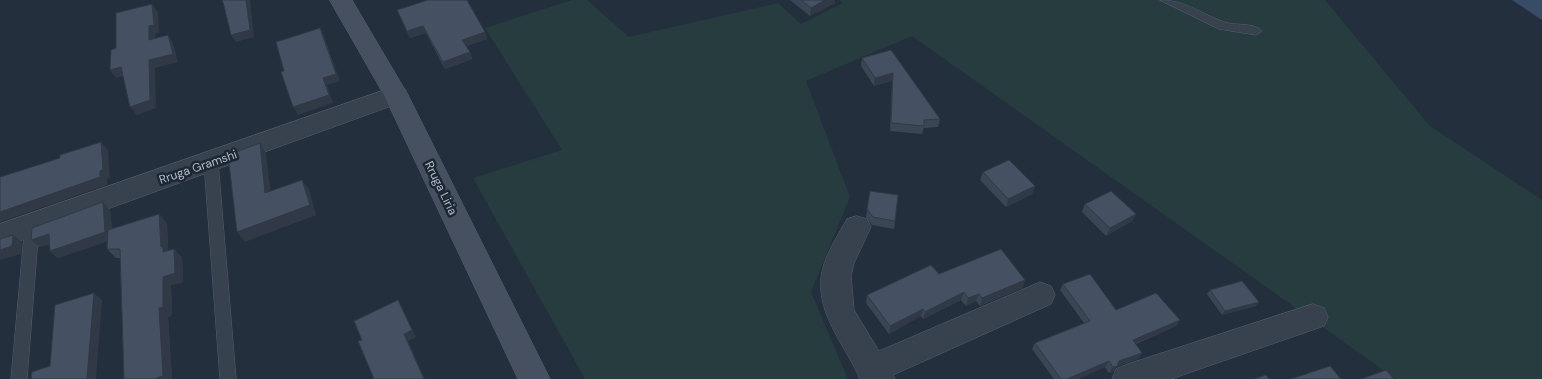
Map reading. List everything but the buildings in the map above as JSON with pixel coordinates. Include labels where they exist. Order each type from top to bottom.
[{"type":"main road","name":"Rruga Liria","points":[[341,0],[396,95],[534,379]]},
{"type":"street","name":"Rruga Gramshi","points":[[0,236],[396,95]]},
{"type":"street","points":[[857,227],[839,263],[836,276],[839,312],[875,374],[1040,295]]},
{"type":"street","points":[[1128,379],[1312,316]]},
{"type":"lane","points":[[1166,0],[1223,26],[1256,31]]},
{"type":"lane","points":[[211,162],[228,379]]},
{"type":"lane","points":[[19,379],[32,225]]},
{"type":"green space","points":[[572,0],[587,0],[629,37],[778,3],[801,24],[843,3],[840,0],[1325,0],[1430,126],[1542,200],[1542,379],[1396,379],[912,36],[806,81],[850,197],[811,292],[848,379],[585,379],[473,178],[562,150],[485,28]]},
{"type":"water","points":[[1512,0],[1542,0],[1542,20]]}]
